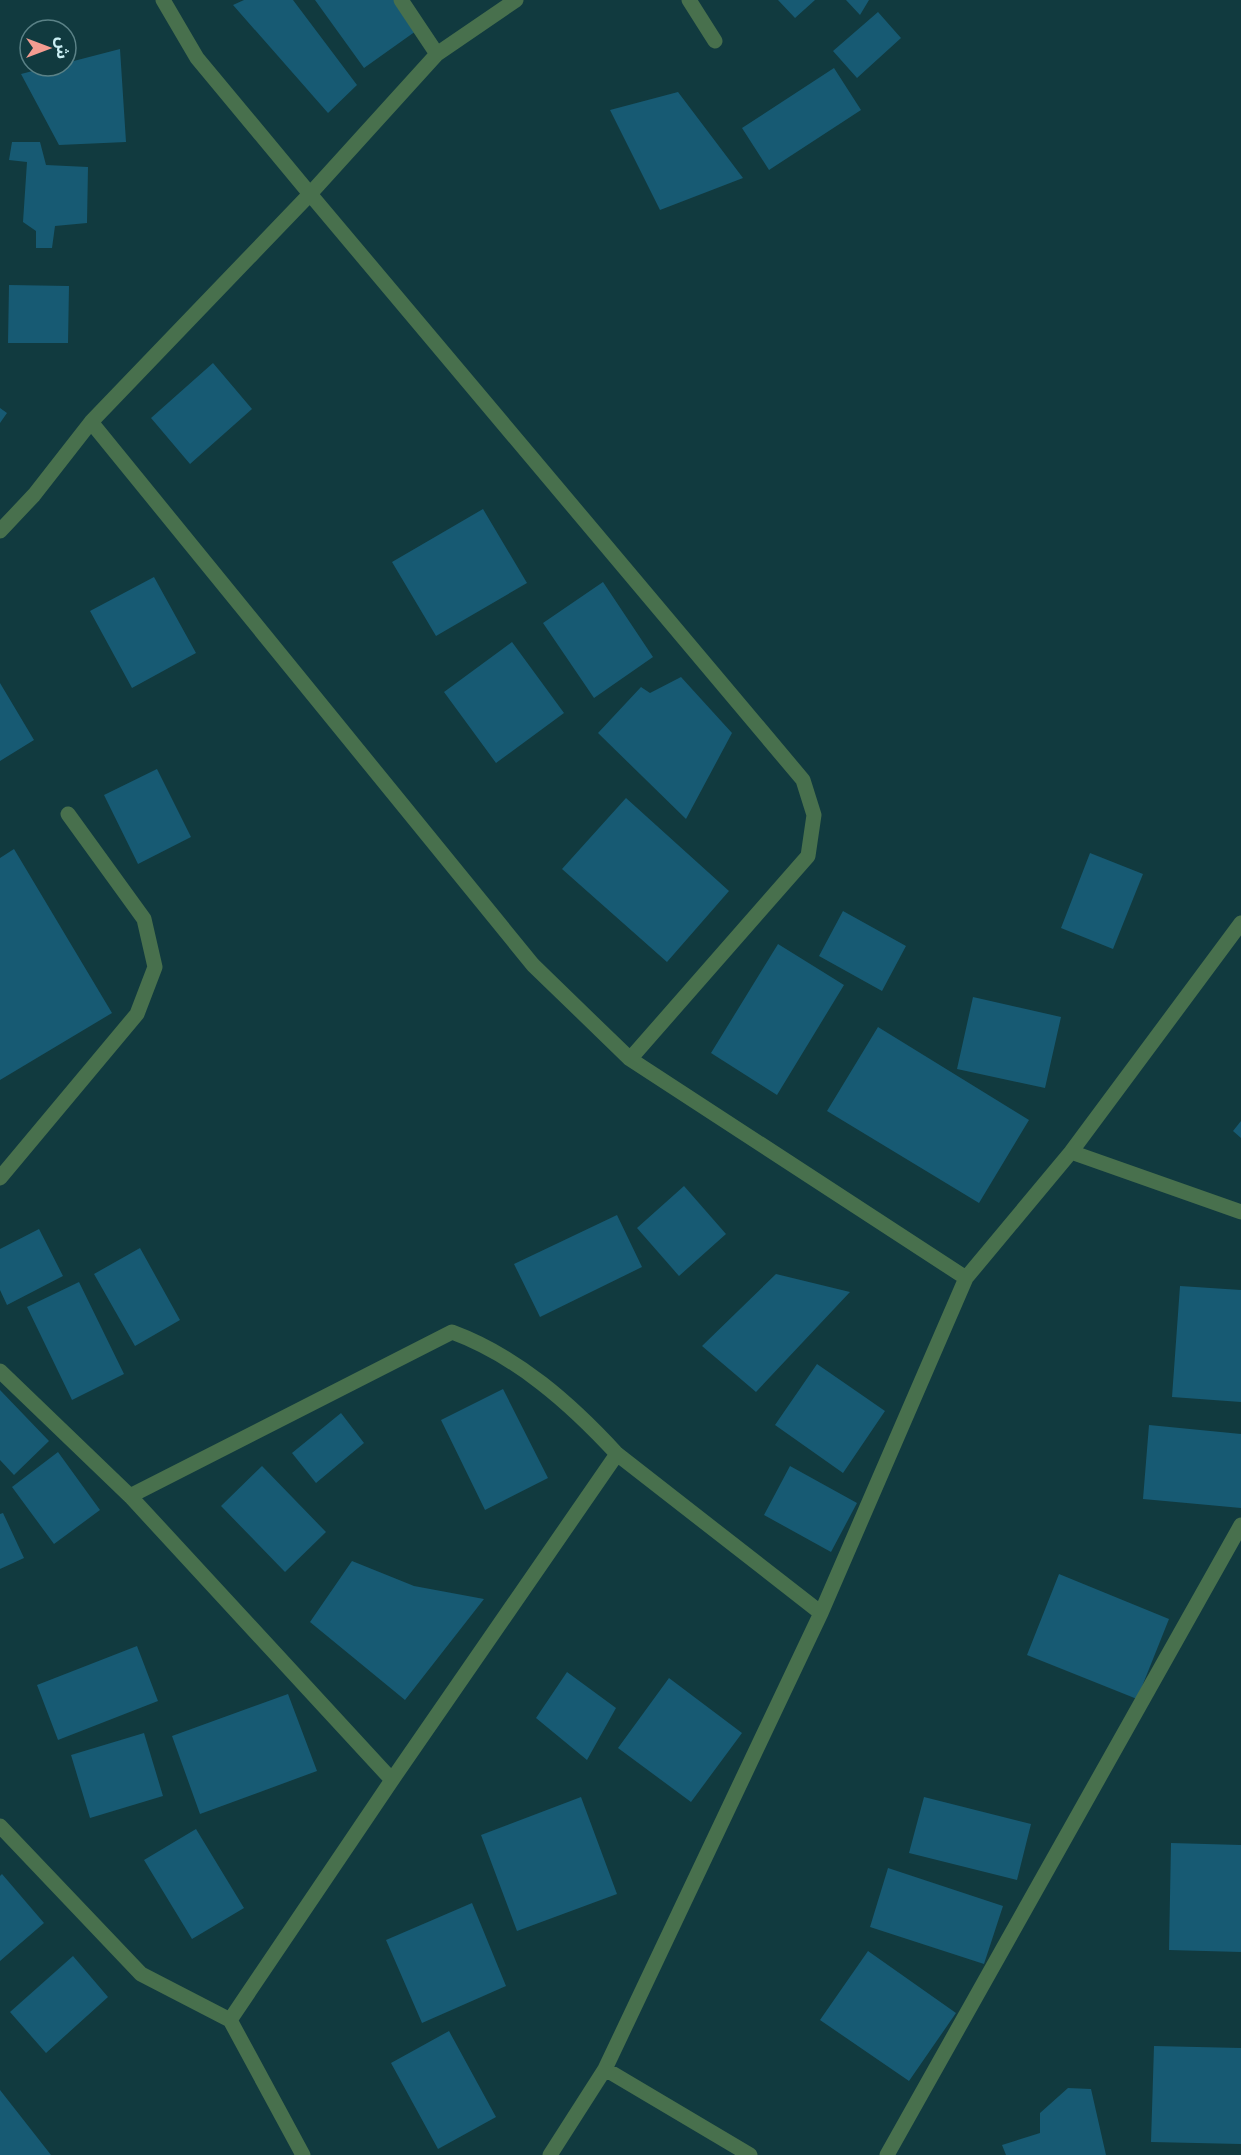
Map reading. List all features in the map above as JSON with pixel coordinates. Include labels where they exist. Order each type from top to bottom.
[{"type":"street","points":[[163,0],[197,58],[803,780],[814,815],[808,856],[630,1059]]},
{"type":"street","points":[[401,0],[437,54]]},
{"type":"street","points":[[0,531],[33,495],[91,422],[310,194],[437,54],[516,0]]},
{"type":"street","points":[[689,0],[715,41]]},
{"type":"street","points":[[91,422],[533,965],[630,1059],[966,1278]]},
{"type":"street","points":[[0,1178],[137,1014],[155,967],[144,919],[68,814]]},
{"type":"street","points":[[550,2155],[605,2069],[821,1613],[966,1278],[1071,1152],[1241,923]]},
{"type":"street","points":[[1071,1152],[1241,1212]]},
{"type":"street","points":[[130,1496],[452,1332],[478,1342],[536,1378],[594,1428],[617,1454],[821,1613]]},
{"type":"street","points":[[0,1371],[130,1496],[392,1780]]},
{"type":"street","points":[[230,2020],[617,1454]]},
{"type":"street","points":[[887,2155],[1241,1525]]},
{"type":"street","points":[[0,1826],[141,1974],[230,2020],[303,2155]]},
{"type":"street","points":[[605,2069],[750,2155]]},
{"type":"building","points":[[244,0],[293,0],[357,85],[328,113],[233,5]]},
{"type":"building","points":[[315,0],[394,0],[416,31],[364,68]]},
{"type":"building","points":[[778,0],[815,0],[795,18]]},
{"type":"building","points":[[846,0],[869,0],[860,15]]},
{"type":"building","points":[[878,12],[901,38],[857,78],[833,51]]},
{"type":"building","points":[[120,49],[126,142],[59,145],[23,78],[78,78],[78,60]]},
{"type":"building","points":[[834,68],[861,110],[769,170],[742,128]]},
{"type":"building","points":[[678,92],[743,178],[660,210],[610,110]]},
{"type":"building","points":[[12,142],[40,142],[46,165],[88,167],[87,223],[55,226],[52,248],[36,248],[36,231],[23,222],[27,162],[9,160]]},
{"type":"building","points":[[9,285],[69,286],[68,343],[8,343]]},
{"type":"building","points":[[213,363],[252,409],[190,464],[151,418]]},
{"type":"building","points":[[0,408],[7,413],[0,423]]},
{"type":"building","points":[[483,509],[527,583],[436,636],[392,562]]},
{"type":"building","points":[[154,577],[196,653],[132,688],[90,611]]},
{"type":"building","points":[[603,582],[653,657],[594,698],[543,623]]},
{"type":"building","points":[[512,642],[564,713],[496,763],[444,692]]},
{"type":"building","points":[[681,677],[732,733],[686,819],[598,733],[641,687],[650,693]]},
{"type":"building","points":[[0,683],[34,740],[0,761]]},
{"type":"building","points":[[157,769],[191,837],[138,864],[104,795]]},
{"type":"building","points":[[626,798],[729,891],[667,962],[562,869]]},
{"type":"building","points":[[14,849],[112,1013],[0,1080],[0,858]]},
{"type":"building","points":[[1090,853],[1143,874],[1113,949],[1061,928]]},
{"type":"building","points":[[843,911],[906,946],[882,991],[819,956]]},
{"type":"building","points":[[778,944],[844,985],[777,1095],[711,1053]]},
{"type":"building","points":[[973,997],[1061,1017],[1045,1088],[957,1069]]},
{"type":"building","points":[[878,1027],[1029,1120],[979,1203],[827,1111]]},
{"type":"building","points":[[1241,1121],[1241,1138],[1233,1131]]},
{"type":"building","points":[[684,1186],[726,1234],[679,1276],[637,1228]]},
{"type":"building","points":[[617,1215],[642,1267],[540,1317],[514,1264]]},
{"type":"building","points":[[39,1229],[63,1276],[7,1305],[0,1290],[0,1249]]},
{"type":"building","points":[[140,1248],[180,1320],[135,1346],[94,1274]]},
{"type":"building","points":[[776,1274],[850,1292],[756,1392],[702,1346]]},
{"type":"building","points":[[79,1282],[124,1374],[72,1400],[27,1307]]},
{"type":"building","points":[[1180,1286],[1241,1290],[1241,1402],[1172,1397]]},
{"type":"building","points":[[817,1364],[885,1411],[843,1473],[775,1425]]},
{"type":"building","points":[[503,1389],[548,1478],[485,1510],[441,1420]]},
{"type":"building","points":[[0,1390],[49,1441],[14,1475],[0,1460]]},
{"type":"building","points":[[341,1413],[364,1443],[316,1483],[292,1453]]},
{"type":"building","points":[[1149,1425],[1241,1434],[1241,1508],[1143,1499]]},
{"type":"building","points":[[58,1452],[100,1510],[54,1544],[12,1487]]},
{"type":"building","points":[[262,1466],[326,1532],[285,1572],[221,1506]]},
{"type":"building","points":[[790,1466],[857,1503],[831,1552],[764,1515]]},
{"type":"building","points":[[3,1513],[24,1558],[0,1569],[0,1514]]},
{"type":"building","points":[[352,1561],[414,1586],[484,1599],[405,1700],[310,1622]]},
{"type":"building","points":[[1059,1574],[1169,1619],[1137,1699],[1027,1655]]},
{"type":"building","points":[[137,1646],[158,1701],[58,1740],[37,1685]]},
{"type":"building","points":[[567,1672],[616,1708],[587,1760],[536,1718]]},
{"type":"building","points":[[669,1678],[742,1733],[691,1802],[618,1748]]},
{"type":"building","points":[[288,1694],[317,1771],[200,1814],[172,1736]]},
{"type":"building","points":[[144,1733],[163,1796],[90,1818],[71,1755]]},
{"type":"building","points":[[581,1797],[617,1894],[517,1931],[481,1835]]},
{"type":"building","points":[[924,1797],[1031,1824],[1017,1880],[909,1853]]},
{"type":"building","points":[[196,1829],[244,1908],[192,1939],[144,1860]]},
{"type":"building","points":[[1171,1843],[1241,1845],[1241,1952],[1169,1950]]},
{"type":"building","points":[[888,1868],[1003,1906],[984,1964],[870,1927]]},
{"type":"building","points":[[2,1874],[44,1923],[0,1961],[0,1876]]},
{"type":"building","points":[[472,1903],[506,1986],[422,2023],[386,1940]]},
{"type":"building","points":[[868,1951],[956,2013],[909,2081],[820,2020]]},
{"type":"building","points":[[73,1956],[108,1997],[46,2053],[10,2012]]},
{"type":"building","points":[[449,2031],[496,2117],[438,2149],[391,2063]]},
{"type":"building","points":[[1154,2046],[1241,2048],[1241,2144],[1151,2142]]},
{"type":"building","points":[[1068,2088],[1091,2089],[1106,2155],[1006,2155],[1002,2145],[1040,2133],[1040,2113]]},
{"type":"building","points":[[0,2090],[51,2155],[0,2155]]}]
